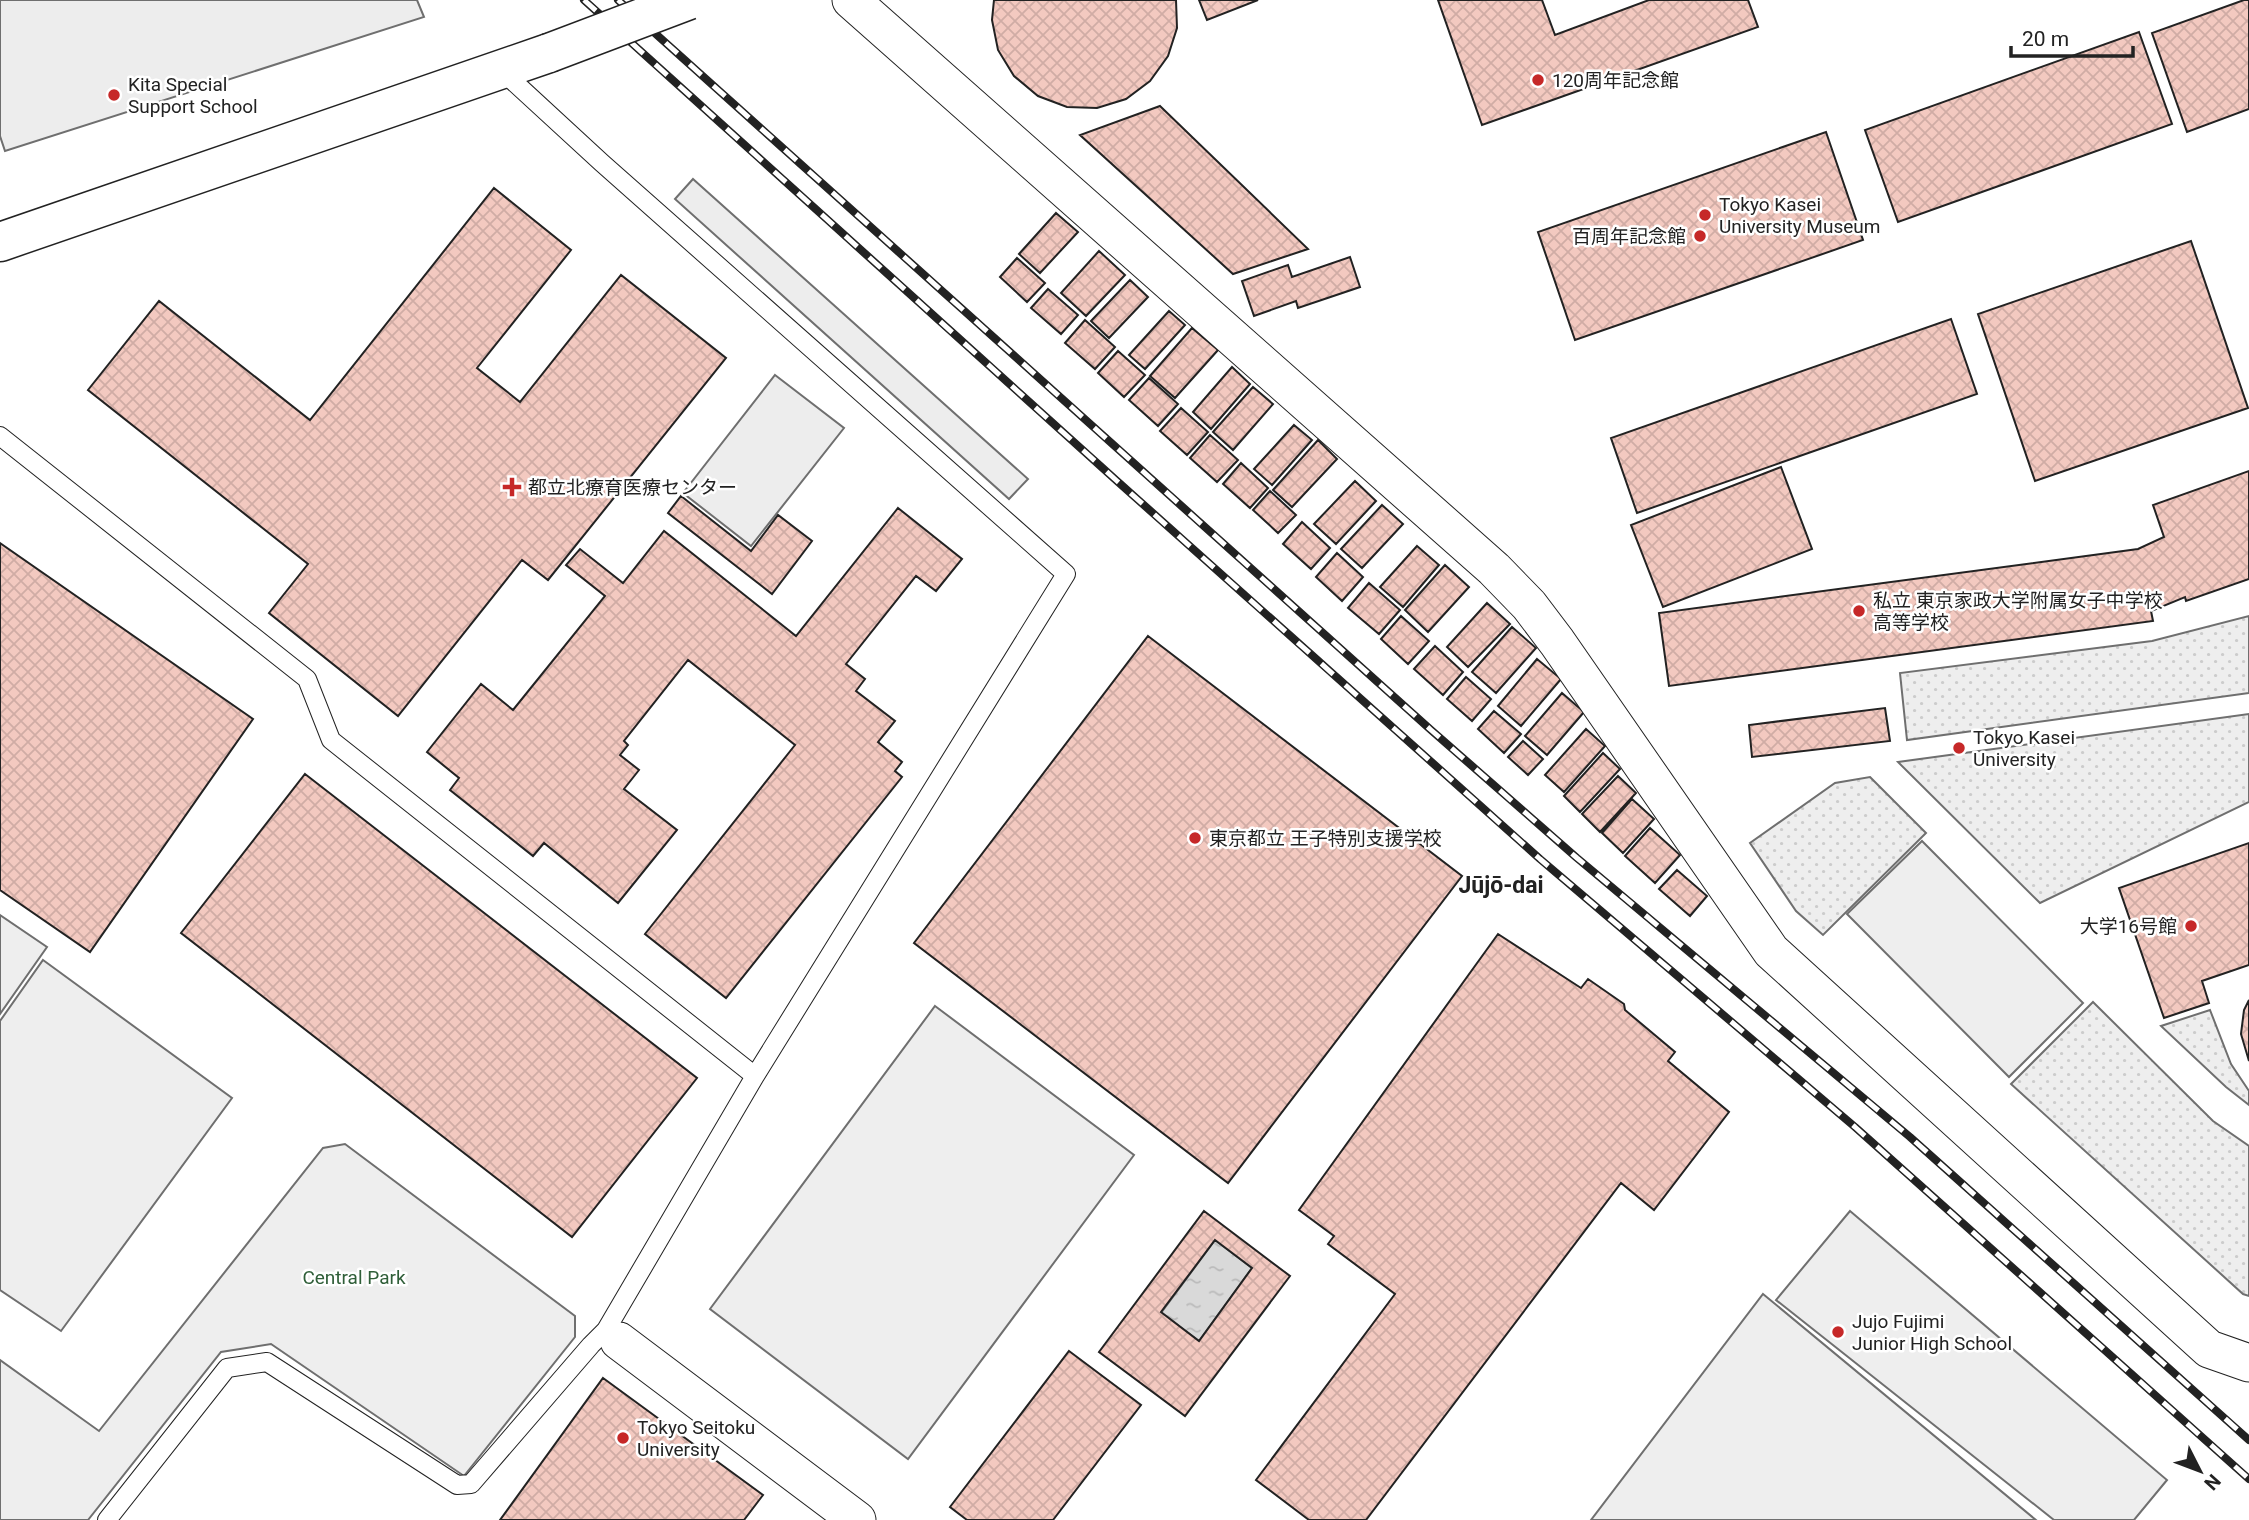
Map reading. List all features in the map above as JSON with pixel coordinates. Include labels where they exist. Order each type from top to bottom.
[{"type":"street","points":[[0,242],[501,70],[689,0]]},
{"type":"street","points":[[850,0],[1494,569],[1529,605],[1558,642],[1771,951],[2209,1349],[2249,1363]]},
{"type":"street","points":[[612,1336],[856,1520]]},
{"type":"lane","points":[[107,1520],[228,1368],[267,1362],[457,1485],[471,1484],[591,1345],[612,1336],[755,1076],[1066,574],[602,163],[501,70]]},
{"type":"lane","points":[[0,436],[307,679],[331,740],[755,1076]]},
{"type":"green space","points":[[2249,616],[2249,693],[1907,740],[1900,673],[2152,641]]},
{"type":"green space","points":[[2249,714],[2249,802],[2040,903],[1898,762]]},
{"type":"green space","points":[[1870,777],[1926,833],[1823,935],[1796,911],[1750,843],[1835,783]]},
{"type":"green space","points":[[1922,841],[2083,1003],[2009,1077],[1847,914]]},
{"type":"green space","points":[[0,915],[47,947],[0,1014]]},
{"type":"green space","points":[[43,960],[232,1098],[61,1331],[0,1290],[0,1021]]},
{"type":"green space","points":[[2093,1002],[2213,1121],[2249,1146],[2249,1296],[2243,1294],[2011,1084]]},
{"type":"green space","points":[[935,1006],[1134,1155],[908,1459],[710,1309]]},
{"type":"green space","points":[[2210,1010],[2231,1064],[2249,1091],[2249,1105],[2161,1026]]},
{"type":"green space","name":"Central Park","points":[[345,1144],[575,1316],[575,1337],[464,1476],[271,1344],[221,1352],[88,1520],[0,1520],[0,1360],[99,1431],[323,1148]]},
{"type":"green space","points":[[1850,1211],[2167,1480],[2134,1520],[2054,1520],[1776,1300]]},
{"type":"green space","points":[[1763,1294],[2036,1520],[1591,1520]]},
{"type":"shaded area","name":"Kita Special Support School","points":[[0,0],[417,0],[424,17],[5,151],[0,136]]},
{"type":"shaded area","points":[[693,179],[1028,479],[1009,499],[675,199]]},
{"type":"shaded area","points":[[775,375],[844,428],[751,546],[683,493]]},
{"type":"water","points":[[1215,1240],[1252,1268],[1199,1341],[1161,1313]]},
{"type":"building","points":[[994,0],[1176,0],[1177,28],[1168,56],[1150,81],[1126,99],[1097,108],[1067,107],[1038,96],[1014,76],[998,50],[992,20]]},
{"type":"building","points":[[1199,0],[1258,0],[1207,20]]},
{"type":"building","name":"120周年記念館","points":[[1438,0],[1542,0],[1555,35],[1649,0],[1748,0],[1758,27],[1482,125]]},
{"type":"building","points":[[2249,0],[2249,109],[2187,132],[2152,33]]},
{"type":"building","points":[[2139,32],[2172,124],[1898,222],[1865,130]]},
{"type":"building","points":[[1160,106],[1308,249],[1233,274],[1080,135]]},
{"type":"building","name":"百周年記念館","points":[[1826,132],[1863,240],[1575,340],[1538,232]]},
{"type":"building","points":[[494,188],[571,250],[477,368],[520,402],[621,275],[726,358],[548,580],[522,560],[398,716],[269,613],[308,564],[88,390],[159,301],[310,420]]},
{"type":"building","points":[[1056,213],[1078,232],[1040,273],[1019,254]]},
{"type":"building","points":[[2191,241],[2248,408],[2035,481],[1978,314]]},
{"type":"building","points":[[1099,251],[1125,275],[1086,316],[1061,293]]},
{"type":"building","points":[[1350,257],[1360,287],[1298,308],[1296,301],[1254,316],[1242,281],[1288,265],[1292,277]]},
{"type":"building","points":[[1017,258],[1045,283],[1027,302],[1000,277]]},
{"type":"building","points":[[1130,280],[1148,297],[1109,338],[1091,321]]},
{"type":"building","points":[[1048,289],[1078,315],[1061,334],[1031,308]]},
{"type":"building","points":[[1169,311],[1185,325],[1145,369],[1129,355]]},
{"type":"building","points":[[1951,319],[1977,394],[1637,513],[1611,438]]},
{"type":"building","points":[[1085,320],[1115,347],[1095,369],[1065,343]]},
{"type":"building","points":[[1192,328],[1218,350],[1175,398],[1150,376]]},
{"type":"building","points":[[1118,351],[1145,375],[1124,397],[1098,373]]},
{"type":"building","points":[[1232,367],[1250,384],[1211,429],[1193,412]]},
{"type":"building","points":[[1149,378],[1178,404],[1158,426],[1129,400]]},
{"type":"building","points":[[1253,387],[1273,404],[1233,450],[1213,432]]},
{"type":"building","points":[[1181,408],[1208,432],[1187,455],[1160,431]]},
{"type":"building","points":[[1294,425],[1312,440],[1272,485],[1254,469]]},
{"type":"building","points":[[1210,435],[1238,460],[1217,482],[1190,458]]},
{"type":"building","points":[[1318,440],[1337,459],[1292,507],[1273,490]]},
{"type":"building","points":[[1241,463],[1268,488],[1250,508],[1223,484]]},
{"type":"building","points":[[1781,467],[1812,549],[1663,607],[1631,525]]},
{"type":"building","points":[[2249,471],[2249,579],[2186,601],[2185,597],[2151,611],[2153,621],[1669,686],[1659,613],[2138,549],[2164,537],[2153,505]]},
{"type":"building","points":[[1355,481],[1376,501],[1336,544],[1314,524]]},
{"type":"building","points":[[1270,491],[1296,515],[1278,533],[1253,510]]},
{"type":"building","points":[[681,496],[751,551],[778,515],[812,541],[772,594],[668,513]]},
{"type":"building","points":[[1382,505],[1403,524],[1362,568],[1341,549]]},
{"type":"building","points":[[898,508],[962,559],[936,591],[916,576],[846,664],[865,679],[856,691],[895,721],[878,742],[902,762],[895,771],[902,777],[726,998],[645,934],[795,745],[688,660],[624,741],[628,745],[620,755],[639,770],[624,789],[677,830],[618,903],[544,843],[533,856],[450,790],[459,778],[427,752],[481,684],[513,710],[605,596],[566,565],[580,549],[623,583],[664,531],[796,636]]},
{"type":"building","points":[[1302,522],[1330,548],[1311,569],[1283,544]]},
{"type":"building","points":[[0,543],[253,719],[90,952],[0,890]]},
{"type":"building","points":[[1417,546],[1439,565],[1403,607],[1380,587]]},
{"type":"building","points":[[1337,553],[1363,577],[1342,601],[1316,577]]},
{"type":"building","points":[[1445,565],[1469,587],[1428,632],[1405,610]]},
{"type":"building","points":[[1369,583],[1400,610],[1379,634],[1348,608]]},
{"type":"building","points":[[1487,603],[1510,624],[1468,667],[1447,647]]},
{"type":"building","points":[[1401,616],[1429,641],[1408,664],[1381,639]]},
{"type":"building","points":[[1512,627],[1536,648],[1496,693],[1472,672]]},
{"type":"building","points":[[1148,636],[1462,876],[1228,1183],[914,943]]},
{"type":"building","points":[[1435,646],[1463,672],[1443,695],[1414,669]]},
{"type":"building","points":[[1537,659],[1561,679],[1521,726],[1498,706]]},
{"type":"building","points":[[1466,677],[1491,699],[1472,721],[1447,699]]},
{"type":"building","points":[[1562,693],[1584,712],[1547,755],[1525,736]]},
{"type":"building","points":[[1885,708],[1890,741],[1752,757],[1749,725]]},
{"type":"building","points":[[1494,711],[1521,734],[1504,753],[1478,729]]},
{"type":"building","points":[[1586,729],[1605,746],[1564,792],[1545,775]]},
{"type":"building","points":[[1523,741],[1543,759],[1528,775],[1508,757]]},
{"type":"building","points":[[1603,753],[1620,769],[1580,812],[1564,796]]},
{"type":"building","points":[[305,774],[697,1078],[572,1237],[181,933]]},
{"type":"building","points":[[1618,776],[1636,793],[1600,832],[1582,814]]},
{"type":"building","points":[[1632,799],[1654,819],[1623,853],[1602,833]]},
{"type":"building","points":[[1650,828],[1680,855],[1655,883],[1625,856]]},
{"type":"building","name":"大学16号館","points":[[2249,843],[2249,965],[2202,981],[2209,1003],[2164,1018],[2119,888]]},
{"type":"building","points":[[1677,870],[1707,896],[1690,916],[1659,889]]},
{"type":"building","points":[[1498,934],[1581,988],[1588,979],[1624,1004],[1625,1010],[1675,1052],[1668,1061],[1729,1112],[1654,1210],[1621,1183],[1366,1520],[1309,1520],[1256,1480],[1395,1294],[1328,1244],[1334,1236],[1299,1210]]},
{"type":"building","points":[[2249,1000],[2249,1061],[2241,1034],[2244,1010]]},
{"type":"building","points":[[1204,1211],[1290,1276],[1185,1416],[1099,1352]],"holes":[[[1215,1240],[1252,1268],[1199,1341],[1161,1312]]]},
{"type":"building","points":[[1069,1351],[1141,1405],[1053,1520],[967,1520],[950,1507]]},
{"type":"building","name":"Tokyo Seitoku University","points":[[603,1378],[763,1495],[744,1520],[500,1520]]},
{"type":"railway","points":[[584,0],[1540,859],[1855,1127],[2249,1479]]},
{"type":"railway","points":[[618,0],[1431,730],[1577,858],[1910,1137],[2249,1440]]},
{"type":"place","name":"120周年記念館","points":[[1538,80]]},
{"type":"place","name":"Kita Special Support School","points":[[114,95]]},
{"type":"place","name":"Tokyo Kasei University Museum","points":[[1705,215]]},
{"type":"place","name":"百周年記念館","points":[[1700,236]]},
{"type":"place","name":"都立北療育医療センター","points":[[512,487]]},
{"type":"place","name":"私立 東京家政大学附属女子中学校 高等学校","points":[[1859,611]]},
{"type":"place","name":"Tokyo Kasei University","points":[[1959,748]]},
{"type":"place","name":"東京都立 王子特別支援学校","points":[[1195,838]]},
{"type":"place","name":"大学16号館","points":[[2191,926]]},
{"type":"place","name":"Jujo Fujimi Junior High School","points":[[1838,1332]]},
{"type":"place","name":"Tokyo Seitoku University","points":[[623,1438]]},
{"type":"district","name":"Jūjō-dai","points":[[1501,885]]}]
